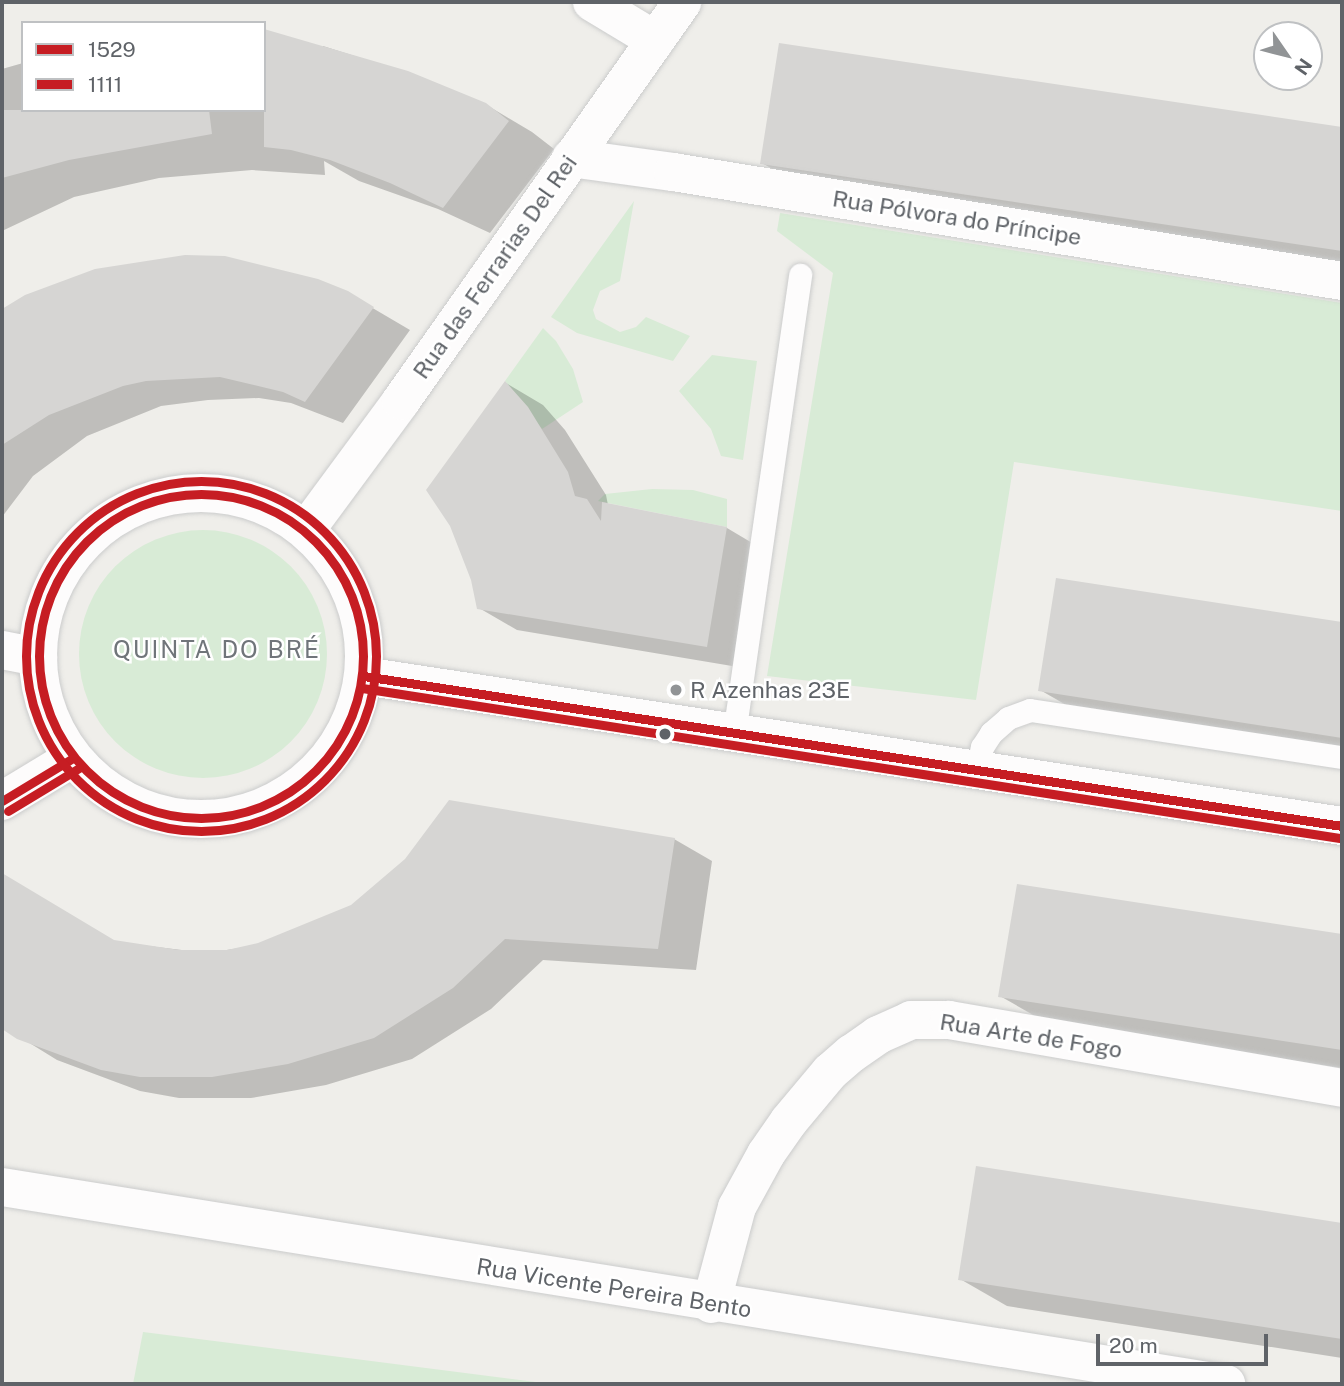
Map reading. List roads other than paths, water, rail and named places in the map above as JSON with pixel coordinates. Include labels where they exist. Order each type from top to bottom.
[{"type":"street","points":[[592,2],[655,40]]},
{"type":"street","name":"Rua das Ferrarias Del Rei","points":[[306,530],[682,2]]},
{"type":"street","name":"Rua Pólvora do Príncipe","points":[[571,158],[673,172],[1342,281]]},
{"type":"street","points":[[191,493],[232,496],[272,508],[306,530],[348,582],[363,631],[364,676],[352,719],[330,758],[298,789],[257,810],[213,819],[170,817],[127,802],[98,783],[73,758],[54,728],[43,695],[20,653],[44,616],[58,578],[83,545],[114,518],[151,501],[191,493]]},
{"type":"street","points":[[364,676],[1342,826]]},
{"type":"street","points":[[2,801],[73,758]]},
{"type":"street","name":"Rua Arte de Fogo","points":[[711,1304],[737,1207],[781,1132],[830,1072],[878,1035],[911,1020],[949,1020],[1342,1088]]},
{"type":"street","name":"Rua Vicente Pereira Bento","points":[[2,1187],[711,1304],[1226,1384]]},
{"type":"lane","points":[[734,734],[800,275]]},
{"type":"lane","points":[[977,770],[982,747],[991,733],[1008,718],[1030,709],[1342,757]]},
{"type":"place","name":"R Azenhas 23E","points":[[676,690]]},
{"type":"district","name":"QUINTA DO BRÉ","points":[[217,650]]}]
